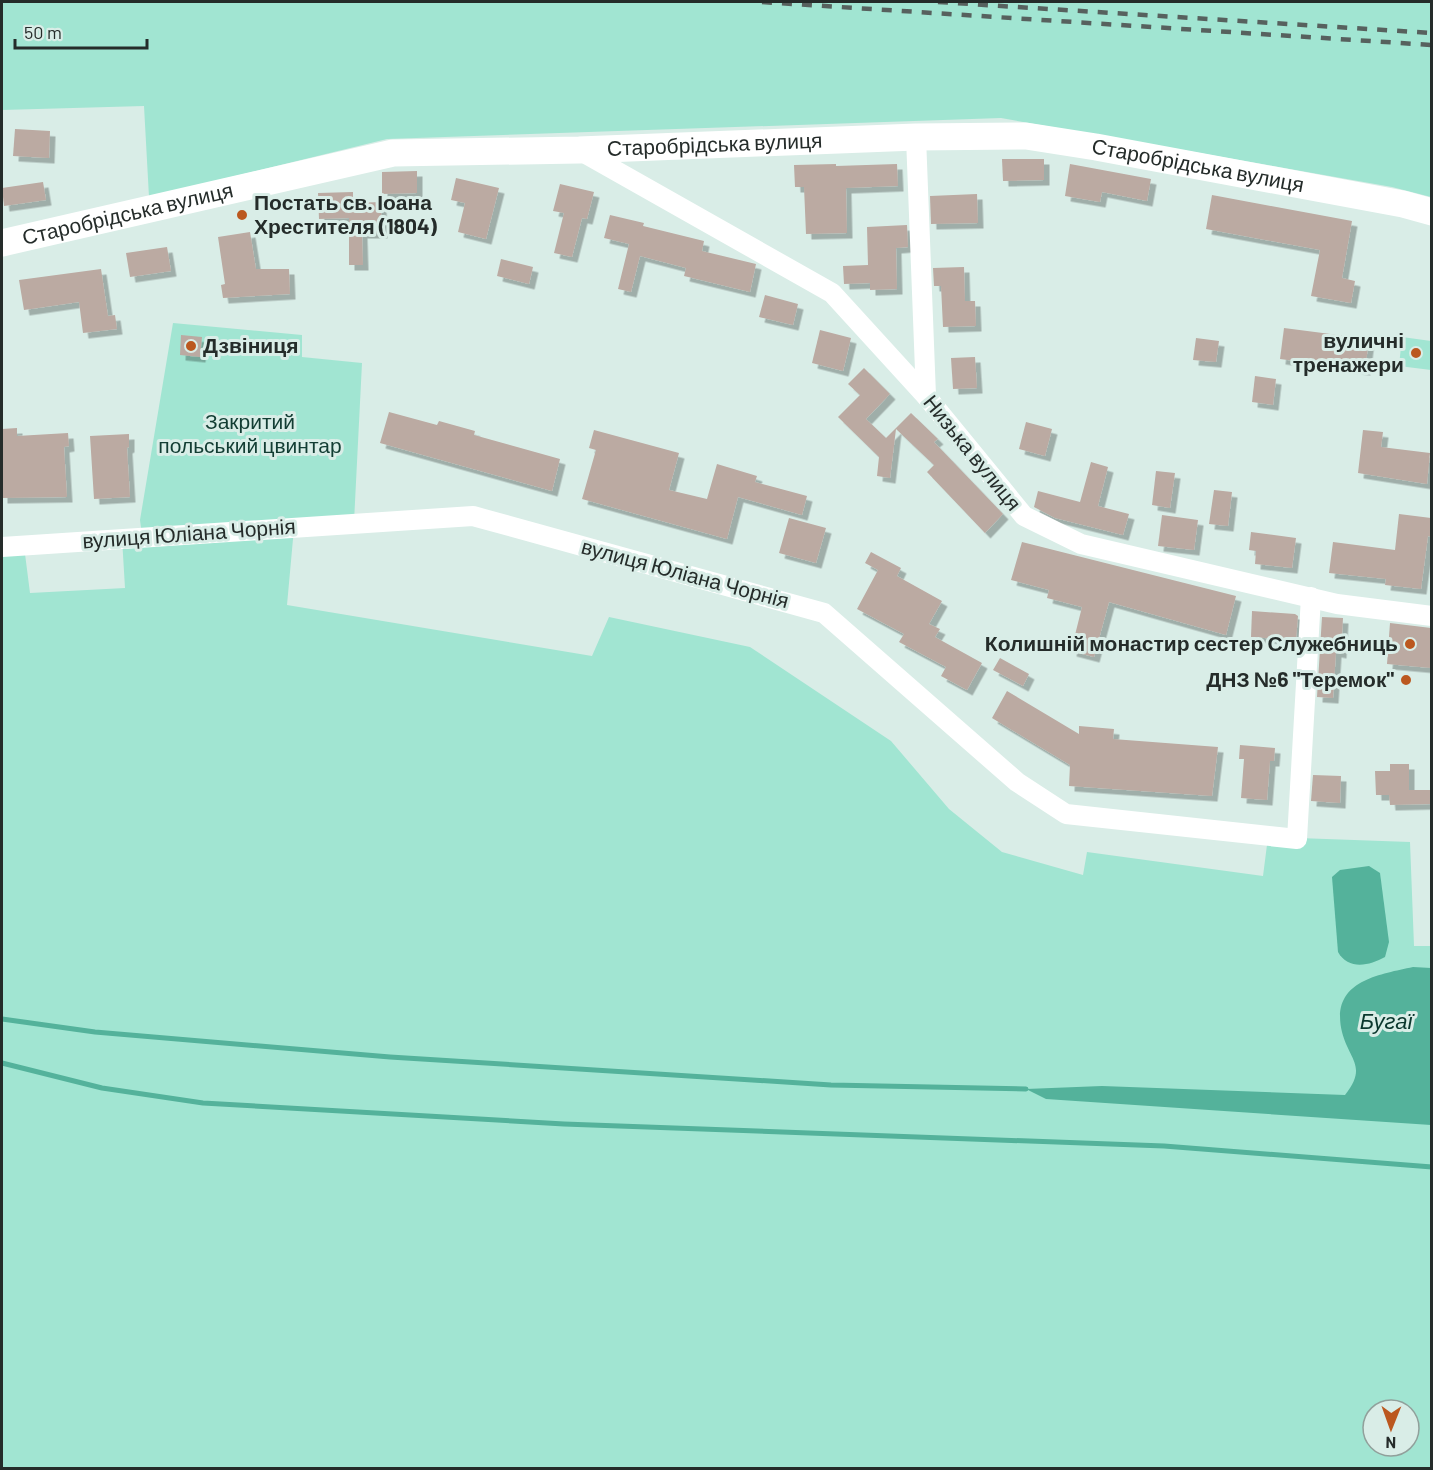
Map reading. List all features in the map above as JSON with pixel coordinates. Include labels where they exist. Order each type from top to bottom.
[{"type":"street","name":"Старобрідська вулиця","points":[[2,243],[393,153],[579,150],[916,137],[1026,136],[1403,204],[1431,212]]},
{"type":"street","points":[[916,137],[926,396]]},
{"type":"street","name":"Низька вулиця","points":[[579,150],[832,293],[926,396],[1023,516],[1081,544],[1337,604],[1431,616]]},
{"type":"street","name":"вулиця Юліана Чорнія","points":[[2,547],[473,516],[824,613],[1017,782],[1066,814],[1297,839],[1311,597]]},
{"type":"green space","points":[[2,2],[1431,2],[1431,197],[1392,187],[1001,118],[387,139],[149,197],[144,106],[2,110]]},
{"type":"green space","name":"Закритий польський цвинтар","points":[[173,323],[302,335],[302,357],[362,363],[354,522],[142,535],[140,520]]},
{"type":"green space","name":"вуличні тренажери","points":[[1402,337],[1431,341],[1431,370],[1399,366]]},
{"type":"green space","points":[[294,528],[287,605],[592,656],[609,617],[750,647],[891,741],[949,809],[1002,852],[1083,875],[1087,852],[1263,876],[1268,837],[1410,842],[1414,946],[1432,946],[1431,1468],[2,1468],[2,547],[24,546],[30,593],[125,588],[122,538]]},
{"type":"water","points":[[1369,866],[1380,873],[1389,942],[1385,957],[1372,963],[1359,965],[1347,962],[1338,952],[1332,877],[1340,870]]},
{"type":"water","name":"Бугаї","points":[[1413,967],[1431,968],[1431,1125],[1046,1099],[1026,1089],[1102,1086],[1345,1095],[1352,1085],[1356,1070],[1342,1032],[1340,1015],[1343,1002],[1349,992],[1371,978]]},
{"type":"building","points":[[15,129],[50,131],[49,158],[13,156]]},
{"type":"building","points":[[1002,159],[1044,159],[1044,180],[1003,181]]},
{"type":"building","points":[[836,164],[836,166],[897,164],[898,186],[846,188],[847,233],[806,234],[804,187],[795,187],[794,165]]},
{"type":"building","points":[[1070,164],[1151,179],[1147,201],[1102,192],[1100,202],[1065,196]]},
{"type":"building","points":[[417,171],[417,193],[382,194],[382,172]]},
{"type":"building","points":[[456,178],[499,188],[486,239],[458,232],[465,203],[451,200]]},
{"type":"building","points":[[43,182],[46,200],[4,206],[2,188]]},
{"type":"building","points":[[560,184],[594,192],[587,219],[582,218],[572,257],[554,253],[564,213],[553,211]]},
{"type":"building","points":[[353,192],[353,203],[381,202],[382,233],[362,233],[363,265],[349,265],[349,218],[319,219],[318,193]]},
{"type":"building","points":[[977,194],[978,223],[931,224],[930,196]]},
{"type":"building","points":[[1212,195],[1352,221],[1342,278],[1355,281],[1351,303],[1311,296],[1320,250],[1206,229]]},
{"type":"building","points":[[610,215],[644,223],[643,226],[704,241],[702,251],[756,264],[750,292],[684,276],[686,268],[640,256],[631,292],[618,289],[629,244],[604,238]]},
{"type":"building","points":[[907,225],[908,247],[896,248],[897,289],[870,290],[870,283],[844,284],[843,266],[868,265],[867,227]]},
{"type":"building","points":[[250,232],[256,269],[289,269],[290,294],[223,298],[221,285],[225,284],[218,237]]},
{"type":"building","points":[[167,247],[171,271],[130,277],[126,253]]},
{"type":"building","points":[[501,259],[533,267],[529,284],[497,276]]},
{"type":"building","points":[[964,267],[965,301],[975,301],[976,326],[943,327],[941,286],[934,286],[933,268]]},
{"type":"building","points":[[101,269],[108,316],[115,315],[117,329],[83,333],[79,302],[24,310],[19,280]]},
{"type":"building","points":[[765,295],[798,304],[793,325],[759,317]]},
{"type":"building","points":[[1284,328],[1369,339],[1365,370],[1280,359]]},
{"type":"building","points":[[820,330],[851,338],[843,371],[812,363]]},
{"type":"building","name":"Дзвіниця","points":[[181,335],[202,337],[200,357],[180,355]]},
{"type":"building","points":[[1196,338],[1219,341],[1216,362],[1193,360]]},
{"type":"building","points":[[975,357],[977,388],[953,389],[951,358]]},
{"type":"building","points":[[864,368],[890,394],[866,419],[886,438],[911,413],[938,439],[934,442],[1003,514],[985,533],[927,472],[934,465],[896,429],[890,478],[877,476],[879,457],[838,417],[860,395],[848,384]]},
{"type":"building","points":[[1255,376],[1276,379],[1273,405],[1252,402]]},
{"type":"building","points":[[389,412],[437,425],[439,421],[475,431],[474,435],[560,459],[552,491],[380,443]]},
{"type":"building","points":[[1026,422],[1052,429],[1045,456],[1019,449]]},
{"type":"building","points":[[17,428],[17,436],[68,433],[69,446],[64,447],[67,497],[2,498],[2,429]]},
{"type":"building","points":[[594,430],[679,453],[669,490],[707,499],[717,464],[757,476],[755,482],[807,496],[802,515],[738,497],[727,539],[582,499],[596,450],[589,448]]},
{"type":"building","points":[[1363,430],[1383,432],[1381,447],[1430,453],[1427,484],[1358,473]]},
{"type":"building","points":[[129,434],[129,447],[127,448],[130,497],[94,499],[90,436]]},
{"type":"building","points":[[1091,462],[1108,467],[1098,506],[1129,514],[1123,535],[1055,518],[1034,507],[1038,491],[1080,502]]},
{"type":"building","points":[[1156,471],[1175,473],[1170,508],[1152,505]]},
{"type":"building","points":[[1214,490],[1232,492],[1228,526],[1209,524]]},
{"type":"building","points":[[1399,514],[1431,518],[1431,537],[1428,536],[1421,589],[1385,585],[1386,579],[1329,573],[1333,542],[1395,550]]},
{"type":"building","points":[[1162,515],[1198,520],[1194,550],[1158,546]]},
{"type":"building","points":[[789,518],[826,528],[816,563],[779,553]]},
{"type":"building","points":[[1251,532],[1296,538],[1292,568],[1255,564],[1256,551],[1249,550]]},
{"type":"building","points":[[1022,542],[1236,596],[1226,635],[1109,602],[1094,657],[1071,651],[1082,607],[1047,598],[1049,590],[1011,580]]},
{"type":"building","points":[[871,552],[901,568],[897,576],[942,601],[929,624],[940,629],[935,637],[982,663],[967,690],[941,676],[946,667],[899,642],[904,634],[857,609],[878,570],[865,563]]},
{"type":"building","points":[[1252,611],[1295,614],[1298,616],[1296,640],[1251,637]]},
{"type":"building","points":[[1322,617],[1343,618],[1341,653],[1336,652],[1333,698],[1317,697]]},
{"type":"building","name":"Колишній монастир сестер Служебниць","points":[[1390,623],[1431,628],[1431,668],[1387,664]]},
{"type":"building","points":[[1000,658],[1029,674],[1023,686],[993,670]]},
{"type":"building","points":[[1007,691],[1079,734],[1079,726],[1114,729],[1113,739],[1218,747],[1212,796],[1069,786],[1070,765],[992,718]]},
{"type":"building","points":[[1240,745],[1275,748],[1274,761],[1270,761],[1267,800],[1241,798],[1244,759],[1239,759]]},
{"type":"building","points":[[1390,764],[1409,764],[1409,790],[1431,790],[1431,804],[1390,805],[1389,795],[1376,795],[1375,771],[1390,771]]},
{"type":"building","points":[[1313,775],[1341,776],[1340,803],[1311,801]]},
{"type":"waterway","points":[[2,1019],[95,1032],[390,1057],[831,1085],[1026,1089]]},
{"type":"waterway","points":[[2,1063],[102,1088],[203,1103],[564,1124],[1164,1146],[1432,1167]]},
{"type":"railway","points":[[762,2],[1432,45]]},
{"type":"railway","points":[[938,2],[1432,33]]},
{"type":"place","name":"Постать св. Іоана Хрестителя (1804)","points":[[242,215]]},
{"type":"place","name":"Дзвіниця","points":[[191,346]]},
{"type":"place","name":"вуличні тренажери","points":[[1416,353]]},
{"type":"place","name":"Колишній монастир сестер Служебниць","points":[[1410,644]]},
{"type":"place","name":"ДНЗ №6 \"Теремок\"","points":[[1406,680]]}]
